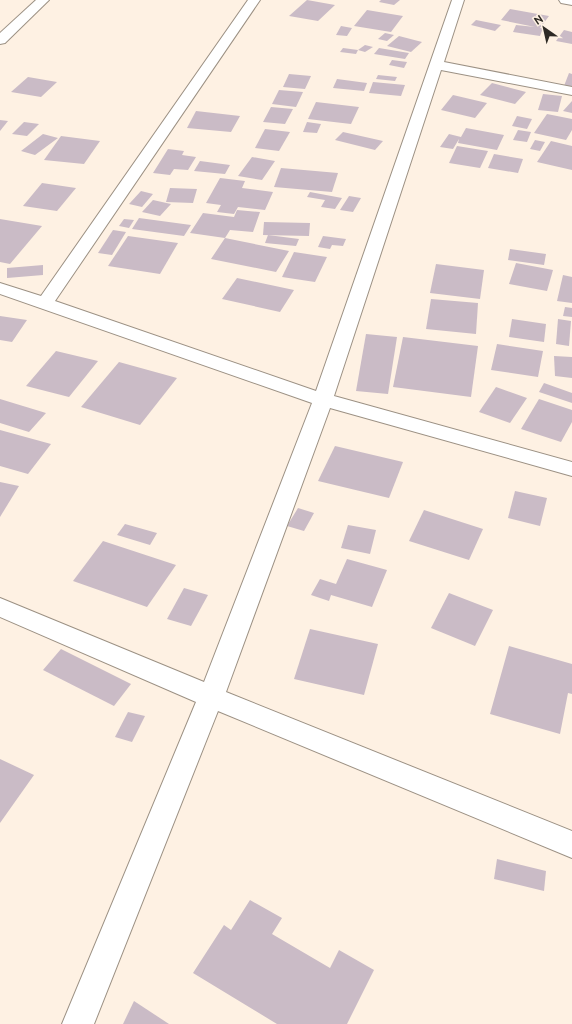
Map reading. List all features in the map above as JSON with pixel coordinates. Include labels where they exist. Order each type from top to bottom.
[{"type":"street","points":[[0,40],[43,0]]},
{"type":"street","points":[[45,303],[254,0]]},
{"type":"street","points":[[78,1024],[211,697],[323,400],[458,0]]},
{"type":"street","points":[[565,0],[572,1]]},
{"type":"street","points":[[436,65],[572,91]]},
{"type":"street","points":[[0,288],[323,400],[572,469]]},
{"type":"street","points":[[0,607],[211,697],[572,845]]},
{"type":"building","points":[[307,0],[335,5],[318,21],[289,16]]},
{"type":"building","points":[[381,0],[400,0],[394,5],[379,2]]},
{"type":"building","points":[[510,9],[549,16],[540,28],[543,28],[540,36],[513,32],[516,25],[535,27],[501,20]]},
{"type":"building","points":[[367,10],[403,16],[391,32],[354,26]]},
{"type":"building","points":[[476,20],[501,25],[495,31],[471,25]]},
{"type":"building","points":[[341,26],[352,28],[347,36],[336,35]]},
{"type":"building","points":[[564,30],[572,32],[572,44],[556,41]]},
{"type":"building","points":[[385,33],[394,35],[387,41],[378,39]]},
{"type":"building","points":[[399,36],[422,42],[411,52],[387,46]]},
{"type":"building","points":[[365,45],[373,47],[365,52],[358,50]]},
{"type":"building","points":[[343,48],[358,50],[356,54],[340,52]]},
{"type":"building","points":[[379,48],[409,53],[405,59],[374,54]]},
{"type":"building","points":[[392,60],[407,62],[404,68],[389,65]]},
{"type":"building","points":[[569,73],[572,74],[572,87],[564,86]]},
{"type":"building","points":[[289,74],[311,76],[305,89],[283,87]]},
{"type":"building","points":[[378,75],[397,77],[395,81],[376,79]]},
{"type":"building","points":[[28,77],[57,82],[41,97],[11,92]]},
{"type":"building","points":[[337,79],[367,83],[364,91],[333,88]]},
{"type":"building","points":[[373,82],[405,85],[401,96],[369,93]]},
{"type":"building","points":[[492,83],[526,92],[515,104],[480,95]]},
{"type":"building","points":[[279,90],[303,92],[296,107],[272,104]]},
{"type":"building","points":[[543,94],[562,96],[558,112],[538,110]]},
{"type":"building","points":[[453,95],[487,103],[475,118],[441,110]]},
{"type":"building","points":[[572,101],[572,113],[563,111]]},
{"type":"building","points":[[316,102],[359,107],[351,124],[308,119]]},
{"type":"building","points":[[271,107],[293,109],[285,124],[263,122]]},
{"type":"building","points":[[196,111],[240,116],[231,132],[187,128]]},
{"type":"building","points":[[547,114],[572,119],[572,130],[566,140],[534,133]]},
{"type":"building","points":[[517,116],[532,119],[527,129],[512,126]]},
{"type":"building","points":[[0,120],[8,121],[0,131]]},
{"type":"building","points":[[24,122],[39,124],[27,136],[12,134]]},
{"type":"building","points":[[307,122],[321,124],[317,133],[303,132]]},
{"type":"building","points":[[466,128],[504,135],[497,150],[458,143],[459,139],[453,149],[440,147],[449,134],[461,137]]},
{"type":"building","points":[[265,129],[290,132],[279,151],[255,148]]},
{"type":"building","points":[[518,130],[531,132],[527,142],[513,140]]},
{"type":"building","points":[[343,132],[383,141],[375,150],[335,140]]},
{"type":"building","points":[[43,134],[58,138],[35,155],[21,151]]},
{"type":"building","points":[[61,136],[100,141],[84,164],[44,160]]},
{"type":"building","points":[[535,140],[545,142],[540,151],[530,149]]},
{"type":"building","points":[[551,141],[572,146],[572,170],[537,162]]},
{"type":"building","points":[[457,146],[488,151],[480,168],[449,163]]},
{"type":"building","points":[[168,149],[184,151],[182,155],[196,157],[188,170],[174,169],[170,175],[153,173]]},
{"type":"building","points":[[494,154],[523,159],[518,173],[488,168]]},
{"type":"building","points":[[252,157],[275,161],[262,180],[238,176]]},
{"type":"building","points":[[200,161],[230,165],[225,174],[194,171]]},
{"type":"building","points":[[281,168],[338,173],[332,192],[274,187]]},
{"type":"building","points":[[220,178],[245,181],[242,188],[273,192],[265,210],[238,207],[234,214],[217,212],[221,205],[206,203]]},
{"type":"building","points":[[42,183],[76,188],[57,211],[23,206]]},
{"type":"building","points":[[170,188],[197,189],[193,203],[166,202]]},
{"type":"building","points":[[141,191],[153,194],[142,207],[129,204]]},
{"type":"building","points":[[310,192],[342,198],[335,209],[321,207],[325,200],[307,197]]},
{"type":"building","points":[[349,196],[361,198],[353,212],[340,210]]},
{"type":"building","points":[[153,200],[171,204],[160,216],[142,212]]},
{"type":"building","points":[[237,210],[260,212],[253,232],[230,230],[225,238],[190,233],[203,213],[234,217]]},
{"type":"building","points":[[139,218],[191,225],[184,236],[132,229]]},
{"type":"building","points":[[0,219],[42,226],[10,264],[0,262]]},
{"type":"building","points":[[124,219],[134,220],[129,228],[119,226]]},
{"type":"building","points":[[264,222],[310,223],[309,236],[263,235]]},
{"type":"building","points":[[113,230],[126,232],[112,255],[98,253]]},
{"type":"building","points":[[268,235],[299,239],[296,246],[265,243]]},
{"type":"building","points":[[128,236],[178,243],[160,274],[108,266]]},
{"type":"building","points":[[323,236],[346,239],[343,246],[332,245],[330,249],[318,247]]},
{"type":"building","points":[[225,238],[289,251],[276,272],[211,259]]},
{"type":"building","points":[[510,249],[546,254],[544,265],[508,260]]},
{"type":"building","points":[[294,252],[327,257],[315,282],[282,277]]},
{"type":"building","points":[[516,263],[553,270],[547,291],[509,284]]},
{"type":"building","points":[[436,264],[484,270],[480,299],[430,293]]},
{"type":"building","points":[[43,265],[43,275],[7,278],[7,268]]},
{"type":"building","points":[[563,275],[572,277],[572,303],[557,301]]},
{"type":"building","points":[[237,278],[294,290],[280,312],[222,299]]},
{"type":"building","points":[[431,299],[478,303],[476,334],[426,329]]},
{"type":"building","points":[[565,307],[572,308],[572,317],[563,316]]},
{"type":"building","points":[[0,316],[27,320],[12,342],[0,340]]},
{"type":"building","points":[[512,319],[546,324],[544,342],[509,337]]},
{"type":"building","points":[[558,319],[571,321],[569,346],[556,344]]},
{"type":"building","points":[[366,334],[397,337],[388,394],[356,391]]},
{"type":"building","points":[[403,337],[478,346],[471,397],[393,387]]},
{"type":"building","points":[[497,344],[543,351],[538,377],[491,370]]},
{"type":"building","points":[[56,351],[98,361],[69,397],[26,386]]},
{"type":"building","points":[[554,356],[572,357],[572,378],[555,376]]},
{"type":"building","points":[[119,362],[177,378],[140,425],[81,407]]},
{"type":"building","points":[[544,383],[572,393],[572,403],[539,392]]},
{"type":"building","points":[[496,387],[527,398],[510,423],[479,412]]},
{"type":"building","points":[[0,399],[46,413],[29,432],[0,423]]},
{"type":"building","points":[[539,399],[572,410],[572,422],[561,442],[521,429]]},
{"type":"building","points":[[0,430],[51,444],[28,474],[0,466]]},
{"type":"building","points":[[335,446],[403,462],[389,498],[318,481]]},
{"type":"building","points":[[0,482],[19,486],[0,517]]},
{"type":"building","points":[[515,491],[547,498],[540,526],[508,518]]},
{"type":"building","points":[[298,508],[314,513],[304,531],[287,526]]},
{"type":"building","points":[[424,510],[483,529],[469,560],[409,541]]},
{"type":"building","points":[[125,524],[157,533],[150,545],[117,535]]},
{"type":"building","points":[[348,525],[376,530],[370,554],[341,548]]},
{"type":"building","points":[[103,541],[176,565],[147,607],[73,581]]},
{"type":"building","points":[[347,559],[387,570],[372,607],[331,595],[329,601],[311,595],[320,579],[336,584]]},
{"type":"building","points":[[184,588],[208,595],[191,626],[167,619]]},
{"type":"building","points":[[449,593],[493,610],[475,646],[431,628]]},
{"type":"building","points":[[310,629],[378,644],[364,695],[294,679]]},
{"type":"building","points":[[509,646],[572,664],[572,694],[568,693],[560,734],[490,714]]},
{"type":"building","points":[[61,649],[131,684],[114,706],[43,670]]},
{"type":"building","points":[[128,712],[145,716],[132,742],[115,737]]},
{"type":"building","points":[[0,759],[34,775],[0,823]]},
{"type":"building","points":[[497,859],[546,871],[544,891],[494,879]]},
{"type":"building","points":[[250,900],[282,918],[272,934],[330,968],[339,950],[374,970],[347,1024],[277,1024],[193,973],[224,925],[231,930]]},
{"type":"building","points":[[134,1001],[169,1024],[123,1024]]}]
